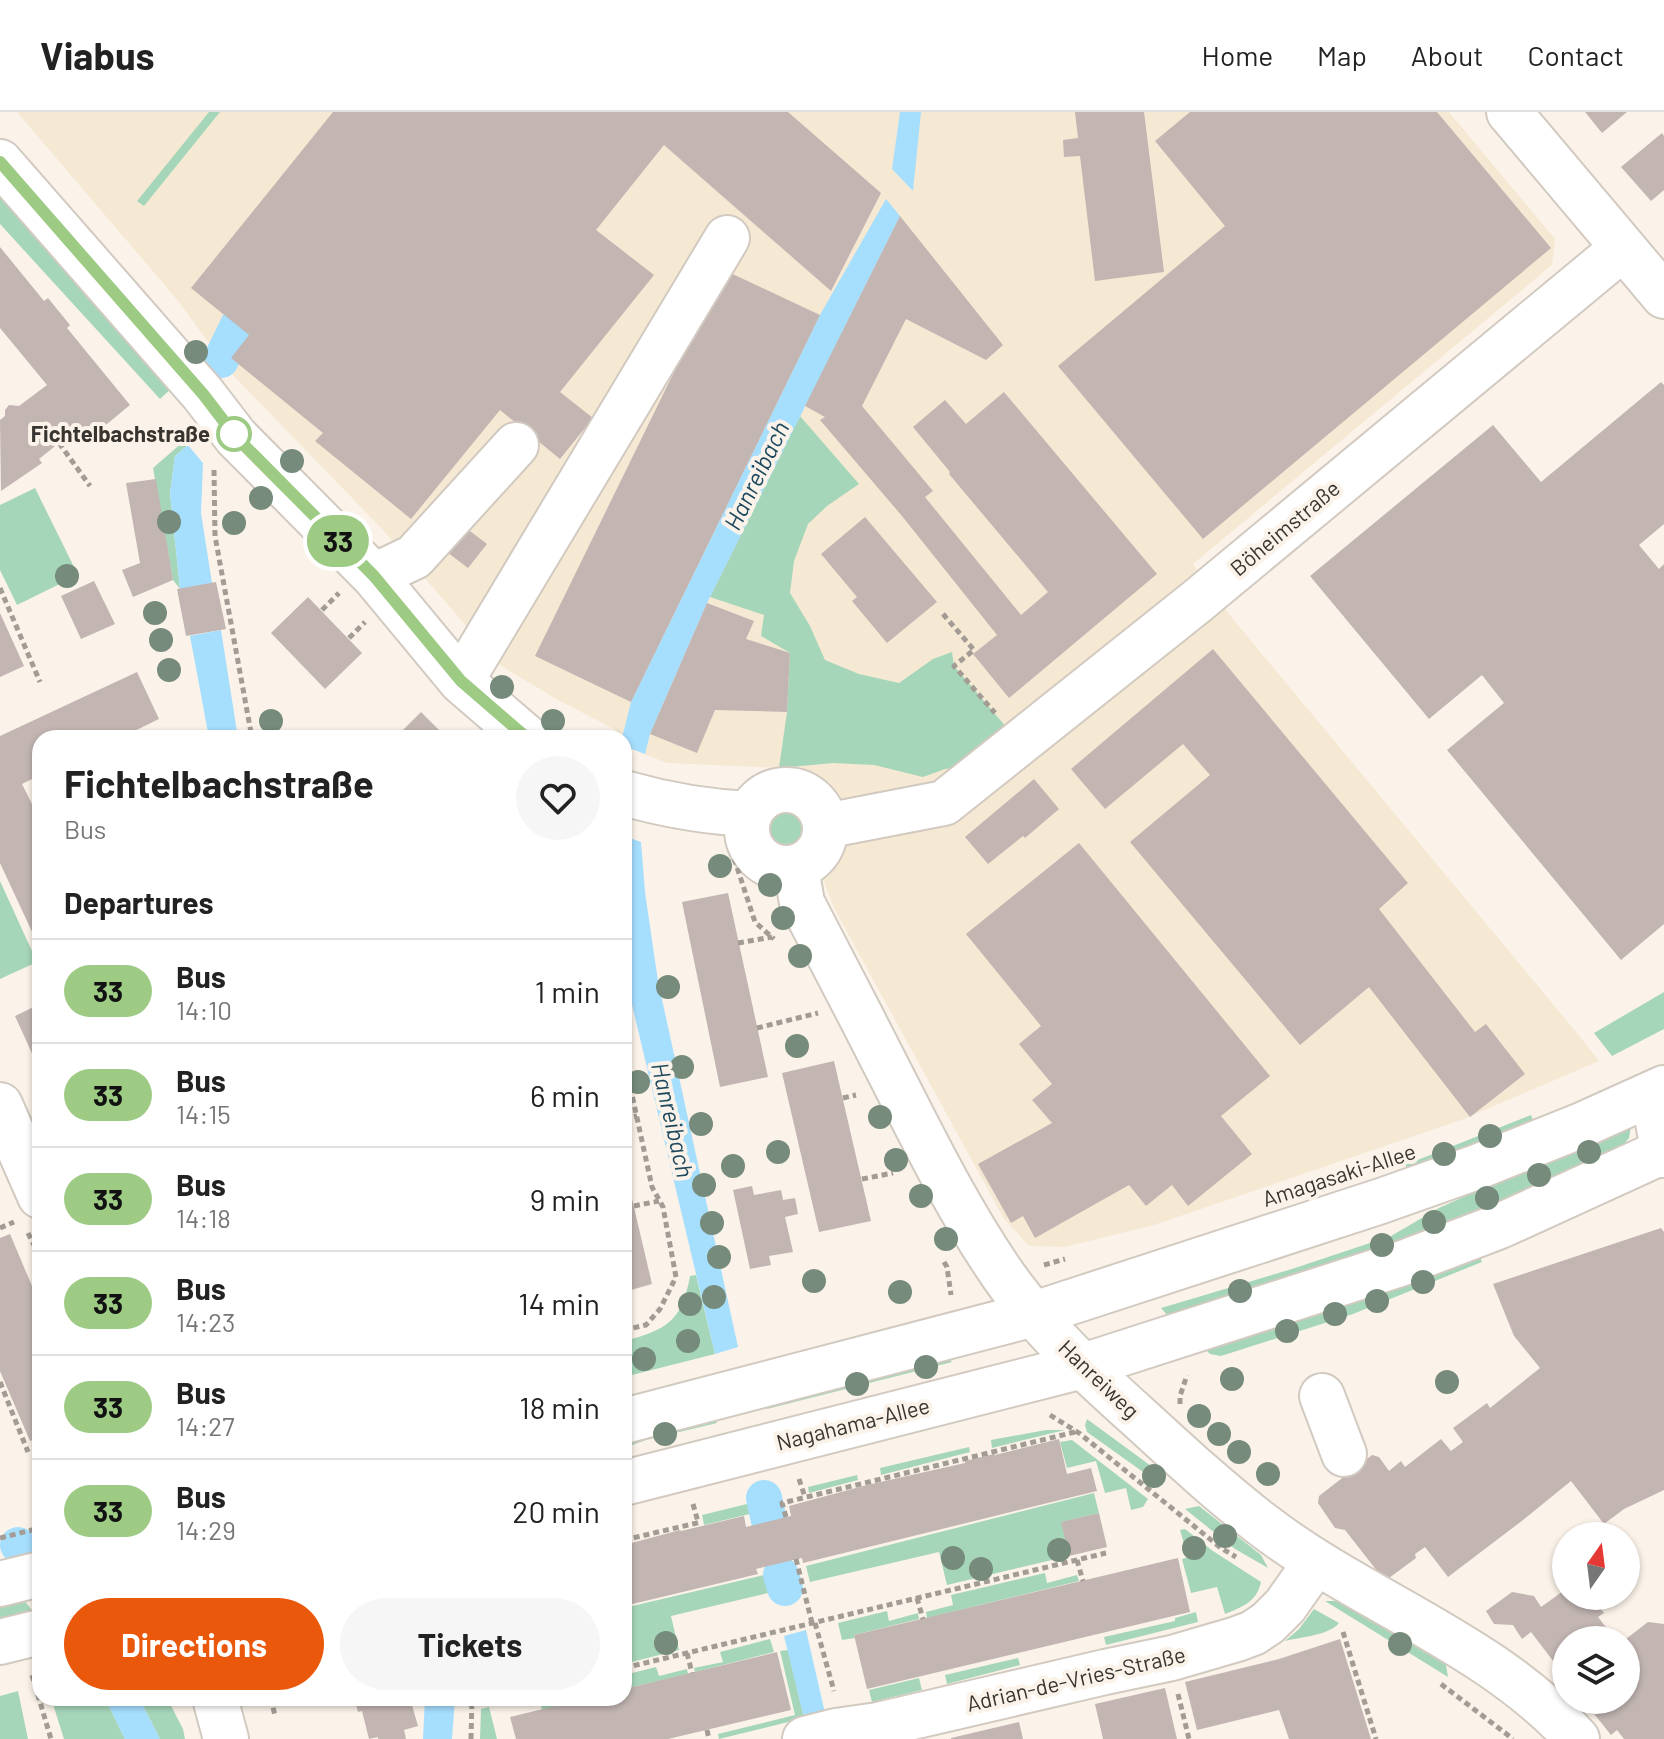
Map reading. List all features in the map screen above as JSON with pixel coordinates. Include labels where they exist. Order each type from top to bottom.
[{"type":"street","points":[[1509,112],[1664,296]]},
{"type":"street","points":[[0,162],[203,394],[363,594],[518,730]]},
{"type":"street","points":[[461,681],[727,238]]},
{"type":"street","name":"Böheimstraße","points":[[738,813],[777,791],[790,790],[814,810],[872,788],[944,803],[1195,603],[1623,248]]},
{"type":"street","points":[[363,594],[414,557],[516,445]]},
{"type":"street","points":[[639,797],[691,809],[738,813],[747,826],[753,850],[761,859],[783,868],[796,867],[818,851],[823,839],[814,810]]},
{"type":"street","name":"Hanreiweg","points":[[796,867],[802,903],[942,1174],[1004,1276],[1034,1314],[1083,1366],[1202,1475],[1261,1523],[1316,1562],[1493,1666],[1547,1709],[1577,1739]]},
{"type":"street","name":"Amagasaki-Allee","points":[[1034,1314],[1477,1167],[1664,1088]]},
{"type":"street","points":[[0,1105],[32,1178]]},
{"type":"street","points":[[1083,1366],[1455,1244],[1500,1226],[1664,1144]]},
{"type":"street","points":[[632,1419],[1034,1314]]},
{"type":"street","name":"Nagahama-Allee","points":[[632,1481],[725,1457],[787,1462],[1083,1366]]},
{"type":"street","points":[[1322,1396],[1344,1454]]},
{"type":"street","name":"Adrian-de-Vries-Straße","points":[[847,1727],[1172,1658],[1237,1639],[1268,1623],[1285,1606],[1316,1562]]},
{"type":"street","points":[[0,1642],[32,1634]]},
{"type":"street","points":[[217,1706],[226,1739]]},
{"type":"path","points":[[236,437],[213,458],[215,536],[251,730]]},
{"type":"path","points":[[59,443],[90,486]]},
{"type":"path","points":[[0,588],[40,682]]},
{"type":"path","points":[[322,610],[363,594]]},
{"type":"path","points":[[349,638],[363,594]]},
{"type":"path","points":[[943,614],[974,650],[954,666],[1020,743]]},
{"type":"path","points":[[738,813],[729,843],[755,922]]},
{"type":"path","points":[[738,943],[772,937]]},
{"type":"path","points":[[757,1028],[821,1012]]},
{"type":"path","points":[[632,1094],[652,1187],[663,1207],[676,1277],[660,1309],[646,1325],[632,1328]]},
{"type":"path","points":[[843,1098],[857,1094]]},
{"type":"path","points":[[632,1117],[637,1116]]},
{"type":"path","points":[[862,1179],[893,1173]]},
{"type":"path","points":[[634,1206],[659,1201]]},
{"type":"path","points":[[1004,1276],[1073,1257]]},
{"type":"path","points":[[0,1382],[28,1452]]},
{"type":"path","points":[[1043,1410],[1076,1431],[1221,1548],[1243,1562]]},
{"type":"path","points":[[786,1517],[782,1503],[1076,1431]]},
{"type":"path","points":[[787,1462],[805,1498]]},
{"type":"path","points":[[632,1538],[699,1522],[693,1504]]},
{"type":"path","points":[[0,1538],[32,1530]]},
{"type":"path","points":[[632,1666],[1106,1553]]},
{"type":"path","points":[[796,1559],[812,1623],[847,1727]]},
{"type":"path","points":[[1077,1560],[1083,1581]]},
{"type":"path","points":[[917,1598],[923,1619]]},
{"type":"path","points":[[1343,1632],[1376,1739]]},
{"type":"path","points":[[687,1653],[692,1673]]},
{"type":"path","points":[[41,1706],[51,1739]]},
{"type":"path","points":[[273,1706],[275,1716]]},
{"type":"path","points":[[471,1739],[472,1706]]},
{"type":"path","points":[[707,1730],[709,1739]]},
{"type":"shaded area","points":[[17,112],[1449,112],[1555,239],[1552,265],[1193,564],[1228,613],[1599,1061],[1464,1119],[1154,1225],[1065,1247],[1029,1246],[1004,1219],[835,910],[779,768],[667,763],[632,749],[632,730],[616,730],[501,666],[383,530],[231,373],[179,302]]},
{"type":"green space","points":[[209,112],[220,112],[144,206],[137,201]]},
{"type":"green space","points":[[0,191],[174,386],[160,399],[0,224]]},
{"type":"green space","points":[[800,416],[859,484],[827,506],[808,524],[794,561],[790,593],[810,626],[825,660],[859,674],[899,683],[933,659],[952,652],[954,666],[1020,743],[973,766],[945,769],[923,777],[874,765],[833,763],[779,768],[787,712],[790,653],[761,636],[764,615],[710,597]]},
{"type":"green space","points":[[184,441],[188,445],[175,456],[170,493],[180,589],[173,580],[153,468]]},
{"type":"green space","points":[[35,488],[78,575],[17,605],[0,570],[0,505]]},
{"type":"green space","points":[[786,809],[800,815],[806,829],[800,843],[786,849],[772,843],[766,829],[772,815]]},
{"type":"green space","points":[[0,881],[32,951],[32,964],[0,979]]},
{"type":"green space","points":[[1664,992],[1664,1029],[1612,1056],[1594,1033]]},
{"type":"green space","points":[[1531,1115],[1534,1123],[1409,1171],[1405,1165]]},
{"type":"green space","points":[[1632,1121],[1629,1138],[1624,1144],[1440,1228],[1168,1316],[1161,1308],[1391,1236],[1439,1208]]},
{"type":"green space","points":[[1478,1252],[1482,1262],[1353,1314],[1221,1356],[1210,1354],[1204,1348]]},
{"type":"green space","points":[[696,1275],[715,1354],[632,1375],[632,1339],[651,1333],[670,1321],[682,1304],[690,1276]]},
{"type":"green space","points":[[945,1354],[952,1362],[767,1409],[764,1401]]},
{"type":"green space","points":[[714,1413],[717,1423],[632,1445],[632,1435]]},
{"type":"green space","points":[[1087,1419],[1162,1474],[1160,1483],[1087,1432]]},
{"type":"green space","points":[[1046,1430],[1065,1430],[992,1448],[991,1440]]},
{"type":"green space","points":[[1072,1440],[1148,1499],[1143,1507],[1131,1510],[1126,1488],[1105,1493],[1096,1461],[1067,1468],[1060,1442]]},
{"type":"green space","points":[[969,1447],[970,1452],[881,1475],[880,1468]]},
{"type":"green space","points":[[857,1475],[858,1480],[809,1493],[808,1487]]},
{"type":"green space","points":[[1094,1493],[1099,1513],[1062,1522],[1069,1556],[947,1585],[939,1552],[810,1582],[806,1566]]},
{"type":"green space","points":[[751,1503],[754,1513],[704,1525],[702,1515]]},
{"type":"green space","points":[[1199,1506],[1261,1555],[1268,1568],[1235,1549],[1185,1509]]},
{"type":"green space","points":[[1185,1529],[1261,1582],[1252,1599],[1225,1614],[1217,1587],[1191,1593],[1182,1559],[1188,1557],[1180,1530]]},
{"type":"green space","points":[[1045,1573],[1047,1583],[1077,1575],[1079,1581],[927,1618],[926,1612],[953,1605],[951,1595]]},
{"type":"green space","points":[[768,1574],[772,1592],[671,1616],[679,1650],[632,1662],[632,1606]]},
{"type":"green space","points":[[20,1594],[32,1612],[0,1621],[0,1599]]},
{"type":"green space","points":[[1325,1601],[1339,1601],[1351,1606],[1446,1665],[1448,1677]]},
{"type":"green space","points":[[1314,1609],[1339,1623],[1322,1633],[1285,1641],[1299,1629]]},
{"type":"green space","points":[[887,1611],[889,1621],[918,1613],[919,1619],[842,1640],[838,1623]]},
{"type":"green space","points":[[1196,1612],[1198,1622],[1106,1645],[1104,1637],[1175,1621],[1175,1618]]},
{"type":"green space","points":[[770,1639],[774,1652],[695,1672],[694,1668],[723,1662],[720,1652]]},
{"type":"green space","points":[[788,1650],[804,1718],[719,1739],[718,1734],[795,1715],[780,1651]]},
{"type":"green space","points":[[1018,1658],[1020,1665],[947,1684],[945,1675]]},
{"type":"green space","points":[[656,1667],[659,1676],[687,1669],[688,1674],[632,1687],[632,1673]]},
{"type":"green space","points":[[919,1678],[922,1690],[872,1702],[869,1690]]},
{"type":"green space","points":[[18,1691],[28,1739],[0,1739],[0,1696]]},
{"type":"green space","points":[[54,1706],[109,1706],[125,1739],[64,1739]]},
{"type":"green space","points":[[143,1706],[171,1706],[183,1729],[185,1739],[160,1739]]},
{"type":"green space","points":[[489,1707],[497,1739],[480,1739],[481,1709]]},
{"type":"water","points":[[900,112],[921,112],[913,191],[892,169]]},
{"type":"water","points":[[886,199],[900,216],[707,603],[650,734],[645,754],[632,749],[632,730],[624,730],[631,702],[820,315]]},
{"type":"water","points":[[188,445],[203,463],[201,513],[212,583],[180,589],[170,493],[175,456]]},
{"type":"water","points":[[221,630],[237,730],[208,730],[190,636]]},
{"type":"water","points":[[632,839],[641,842],[658,981],[738,1347],[715,1354],[632,1005]]},
{"type":"water","points":[[806,1630],[825,1713],[804,1718],[784,1636]]},
{"type":"water","points":[[109,1706],[143,1706],[160,1739],[125,1739]]},
{"type":"water","points":[[425,1706],[454,1706],[452,1739],[423,1739]]},
{"type":"pier","points":[[23,1519],[32,1532],[32,1542],[3,1549],[0,1545],[0,1524]]},
{"type":"building","points":[[333,112],[788,112],[881,193],[831,291],[664,145],[596,230],[654,275],[560,392],[593,418],[560,459],[500,410],[411,519],[315,441],[323,433],[231,358],[249,335],[191,288]]},
{"type":"building","points":[[1075,112],[1144,112],[1164,272],[1095,281],[1080,156],[1064,157],[1063,140],[1078,138]]},
{"type":"building","points":[[1190,112],[1437,112],[1551,248],[1203,539],[1058,366],[1225,226],[1155,141]]},
{"type":"building","points":[[1585,112],[1627,112],[1602,133]]},
{"type":"building","points":[[1662,133],[1664,190],[1651,201],[1621,167]]},
{"type":"building","points":[[900,216],[1003,345],[986,360],[906,319],[862,406],[933,491],[925,497],[1021,615],[1048,592],[913,427],[945,400],[966,424],[1004,392],[1157,574],[1009,698],[973,654],[997,635],[820,420],[825,417],[805,406]]},
{"type":"building","points":[[0,247],[44,301],[48,298],[70,325],[67,328],[130,405],[90,438],[80,426],[39,459],[42,463],[1,491],[0,420],[9,405],[19,406],[47,385],[0,328]]},
{"type":"building","points":[[724,270],[820,315],[631,702],[535,656]]},
{"type":"building","points":[[1661,382],[1664,385],[1664,524],[1639,545],[1659,569],[1664,564],[1664,924],[1621,960],[1447,750],[1504,703],[1482,675],[1429,719],[1310,576],[1493,425],[1541,482]]},
{"type":"building","points":[[156,479],[173,580],[133,597],[122,570],[140,563],[126,483]]},
{"type":"building","points":[[865,517],[937,602],[887,643],[852,601],[857,597],[821,554]]},
{"type":"building","points":[[454,519],[487,544],[468,568],[435,543]]},
{"type":"building","points":[[94,581],[115,624],[81,639],[61,596]]},
{"type":"building","points":[[216,582],[226,629],[186,636],[177,589]]},
{"type":"building","points":[[308,597],[362,653],[325,689],[271,633]]},
{"type":"building","points":[[707,603],[754,621],[746,639],[790,653],[787,712],[715,710],[697,753],[650,734]]},
{"type":"building","points":[[0,613],[24,666],[0,677]]},
{"type":"building","points":[[1213,649],[1408,883],[1379,909],[1475,1032],[1486,1024],[1525,1074],[1470,1117],[1369,987],[1300,1045],[1130,842],[1210,775],[1183,744],[1105,809],[1071,769]]},
{"type":"building","points":[[137,672],[159,719],[136,730],[32,730],[32,779],[22,784],[32,804],[32,932],[0,863],[0,736]]},
{"type":"building","points":[[421,712],[439,730],[403,730]]},
{"type":"building","points":[[1034,779],[1059,809],[988,864],[965,837]]},
{"type":"building","points":[[1079,843],[1270,1076],[1221,1116],[1252,1154],[1188,1206],[1172,1185],[1146,1206],[1129,1185],[1035,1238],[1023,1216],[1011,1223],[978,1164],[1052,1123],[1032,1100],[1052,1084],[1019,1044],[1041,1026],[966,934]]},
{"type":"building","points":[[728,893],[768,1077],[720,1087],[682,902]]},
{"type":"building","points":[[32,1008],[32,1053],[15,1016]]},
{"type":"building","points":[[834,1061],[871,1221],[819,1232],[782,1073]]},
{"type":"building","points":[[752,1186],[754,1195],[781,1190],[783,1200],[795,1198],[798,1214],[785,1217],[793,1252],[769,1256],[771,1265],[750,1269],[733,1190]]},
{"type":"building","points":[[632,1199],[652,1284],[632,1290]]},
{"type":"building","points":[[1661,1228],[1664,1232],[1664,1490],[1602,1522],[1571,1481],[1448,1577],[1425,1547],[1415,1554],[1416,1558],[1385,1581],[1345,1530],[1335,1528],[1318,1503],[1319,1496],[1372,1455],[1379,1457],[1389,1471],[1401,1461],[1405,1467],[1441,1439],[1451,1451],[1463,1442],[1453,1428],[1487,1403],[1490,1408],[1540,1368],[1514,1336],[1493,1284]]},
{"type":"building","points":[[10,1234],[32,1286],[30,1441],[0,1371],[0,1238]]},
{"type":"building","points":[[1059,1439],[1067,1474],[1091,1468],[1097,1491],[803,1563],[802,1558],[756,1569],[758,1574],[632,1604],[632,1543],[744,1516],[746,1527],[791,1516],[789,1506]]},
{"type":"building","points":[[1099,1513],[1107,1547],[1069,1556],[1061,1522]]},
{"type":"building","points":[[1178,1558],[1190,1612],[867,1689],[854,1635]]},
{"type":"building","points":[[1512,1592],[1534,1596],[1541,1607],[1552,1599],[1552,1610],[1602,1610],[1604,1613],[1598,1617],[1605,1626],[1552,1626],[1552,1660],[1531,1632],[1522,1639],[1513,1625],[1494,1624],[1486,1611]]},
{"type":"building","points":[[1648,1622],[1664,1624],[1664,1739],[1624,1739],[1617,1730],[1611,1735],[1594,1714],[1640,1714],[1640,1628]]},
{"type":"building","points":[[1340,1639],[1371,1739],[1289,1739],[1279,1710],[1197,1730],[1185,1682],[1279,1659]]},
{"type":"building","points":[[777,1652],[791,1710],[668,1739],[516,1739],[510,1717],[556,1706],[632,1706],[632,1687]]},
{"type":"building","points":[[1165,1688],[1177,1739],[1103,1739],[1095,1704]]},
{"type":"building","points":[[356,1706],[412,1706],[418,1726],[404,1730],[406,1739],[369,1739],[362,1711],[358,1712]]},
{"type":"building","points":[[1019,1722],[1023,1739],[951,1739],[951,1738]]},
{"type":"waterway","points":[[221,360],[238,325]]},
{"type":"waterway","name":"Hanreibach","points":[[764,1498],[769,1521]]},
{"type":"waterway","points":[[18,1545],[25,1554]]},
{"type":"waterway","name":"Hanreibach","points":[[781,1575],[785,1588]]},
{"type":"bus line","name":"33","points":[[0,162],[203,394],[236,437],[374,576],[461,681],[518,730]]},
{"type":"place","name":"Fichtelbachstraße","points":[[234,434]]}]
